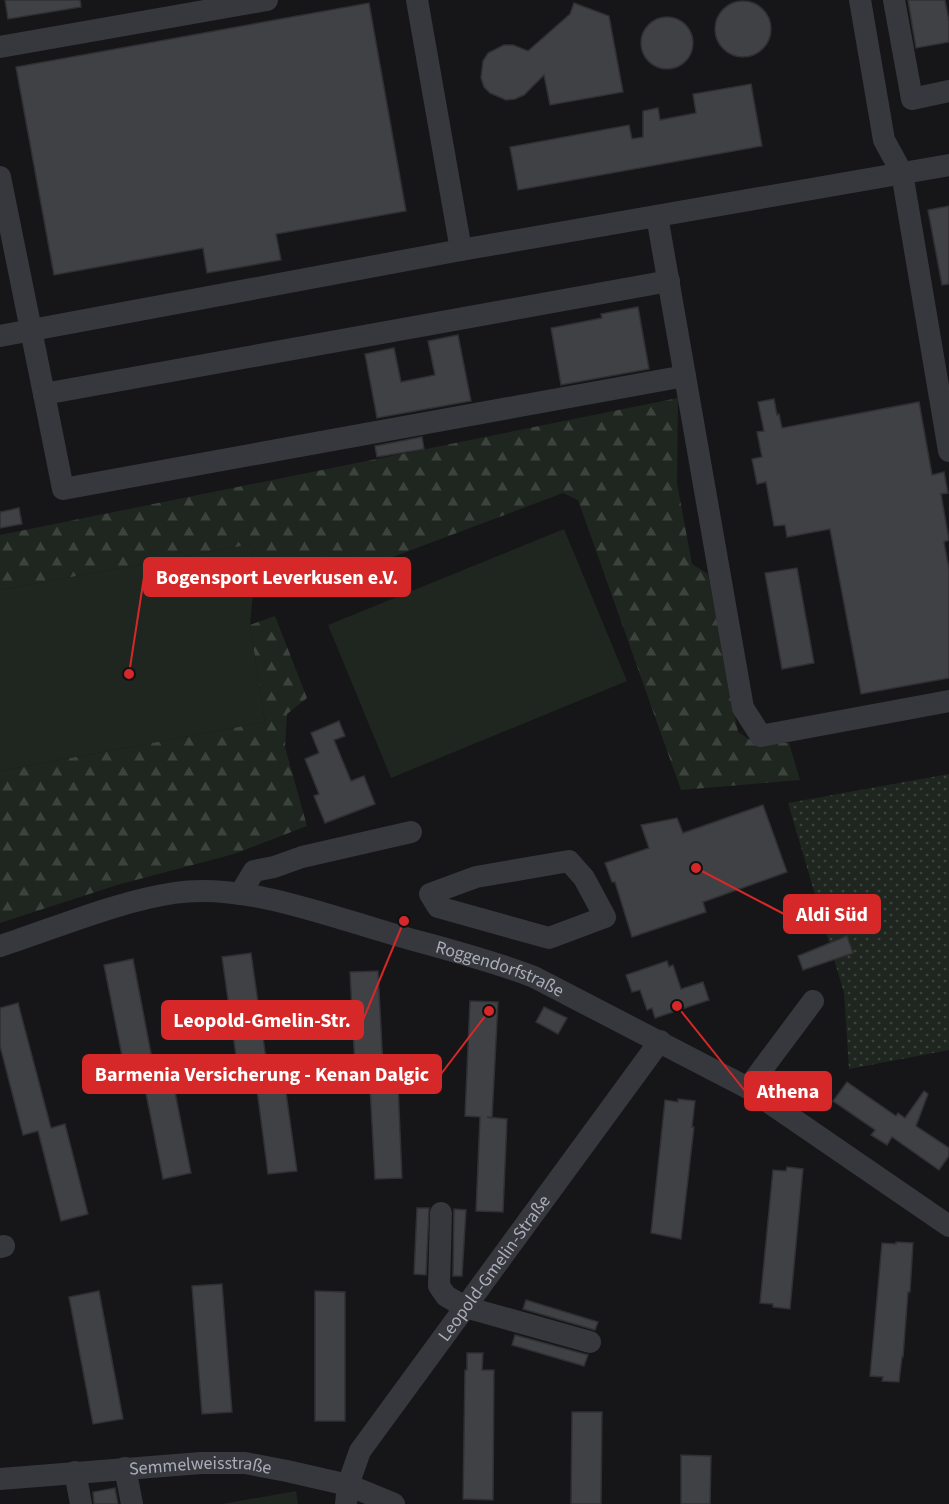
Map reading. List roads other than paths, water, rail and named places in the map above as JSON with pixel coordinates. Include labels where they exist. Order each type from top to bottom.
[{"type":"street","points":[[0,47],[267,0]]},
{"type":"street","points":[[417,0],[461,250]]},
{"type":"street","points":[[860,0],[884,140],[902,173],[949,451]]},
{"type":"street","points":[[894,0],[912,99],[949,91]]},
{"type":"street","points":[[0,336],[461,250],[949,165]]},
{"type":"street","points":[[0,177],[63,489],[685,376]]},
{"type":"street","points":[[657,216],[743,708],[761,736],[949,701]]},
{"type":"street","points":[[44,394],[669,281]]},
{"type":"street","points":[[240,894],[254,871],[302,857],[411,832]]},
{"type":"street","points":[[569,861],[584,878],[605,917],[549,938],[438,907],[430,894],[476,878],[569,861]]},
{"type":"street","name":"Roggendorfstraße","points":[[0,946],[127,904],[174,893],[205,891],[240,894],[353,921],[501,964],[534,976],[748,1088],[948,1224]]},
{"type":"street","points":[[748,1088],[813,1001]]},
{"type":"street","name":"Leopold-Gmelin-Straße","points":[[346,1495],[360,1451],[660,1041]]},
{"type":"street","points":[[441,1213],[439,1286],[446,1296],[465,1307],[590,1342]]},
{"type":"street","name":"Semmelweisstraße","points":[[0,1479],[201,1463],[245,1463],[287,1471],[346,1495],[394,1504]]},
{"type":"street","points":[[125,1468],[132,1504]]},
{"type":"street","points":[[75,1472],[81,1504]]},
{"type":"place","name":"Bogensport Leverkusen e.V.","points":[[129,674]]},
{"type":"place","name":"Aldi Süd","points":[[696,868]]},
{"type":"place","name":"Leopold-Gmelin-Str.","points":[[404,921]]},
{"type":"place","name":"Athena","points":[[677,1006]]},
{"type":"place","name":"Barmenia Versicherung - Kenan Dalgic","points":[[489,1011]]}]
